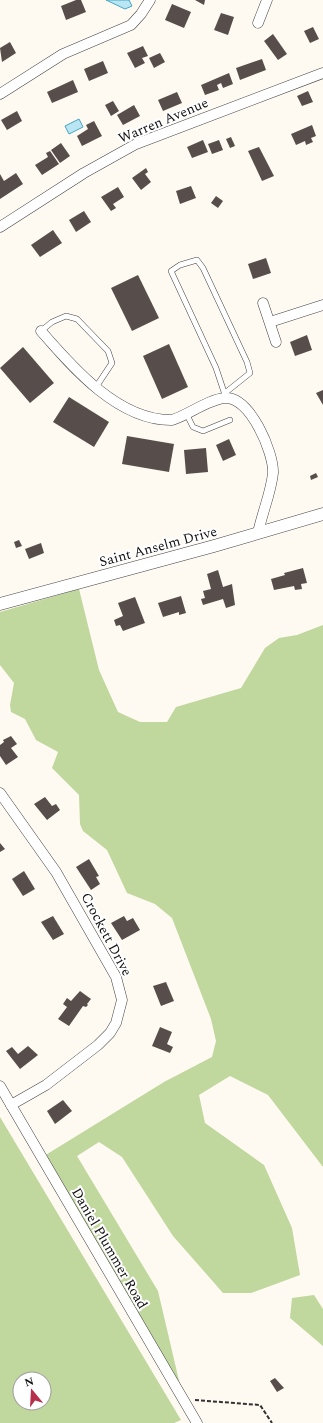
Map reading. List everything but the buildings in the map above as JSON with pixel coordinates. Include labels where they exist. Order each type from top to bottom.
[{"type":"street","points":[[0,94],[63,54],[131,25],[141,14],[150,0]]},
{"type":"street","points":[[258,23],[267,0]]},
{"type":"street","name":"Warren Avenue","points":[[1,226],[84,173],[136,144],[323,73]]},
{"type":"street","points":[[263,302],[276,342]]},
{"type":"street","points":[[270,322],[323,305]]},
{"type":"street","points":[[41,331],[67,361],[96,387],[128,409],[151,418],[172,420],[187,415],[225,395],[236,400],[252,415],[273,464],[271,483],[258,533]]},
{"type":"street","name":"Saint Anselm Drive","points":[[0,604],[323,514]]},
{"type":"street","name":"Crockett Drive","points":[[0,793],[56,872],[116,977],[122,1000],[116,1023],[110,1033],[98,1045],[46,1085],[11,1105]]},
{"type":"street","name":"Daniel Plummer Road","points":[[0,1086],[197,1423]]},
{"type":"lane","points":[[197,260],[203,268],[247,362],[250,373],[225,395],[216,368],[171,271],[180,265],[197,260]]},
{"type":"lane","points":[[41,331],[52,322],[66,316],[77,319],[108,351],[112,363],[96,387]]},
{"type":"lane","points":[[187,415],[193,426],[203,431],[230,420]]},
{"type":"path","points":[[184,1402],[203,1401],[260,1405],[272,1423]]},
{"type":"green space","points":[[79,589],[99,670],[118,712],[140,722],[167,722],[176,707],[241,688],[265,648],[279,638],[297,635],[323,625],[323,1167],[268,1095],[230,1076],[199,1095],[205,1123],[264,1165],[292,1228],[300,1275],[251,1293],[223,1293],[173,1236],[122,1157],[99,1142],[77,1156],[158,1291],[184,1402],[44,1156],[164,1082],[212,1057],[216,1041],[211,1019],[172,918],[155,904],[127,893],[107,850],[83,831],[80,824],[79,795],[52,768],[58,752],[36,740],[25,719],[11,712],[10,705],[14,683],[0,665],[0,612]]},
{"type":"green space","points":[[0,1117],[181,1420],[174,1423],[0,1423]]},
{"type":"green space","points":[[314,1295],[323,1309],[323,1346],[290,1318],[292,1298]]},
{"type":"water","points":[[106,0],[129,0],[132,6],[125,9]]},
{"type":"water","points":[[79,119],[83,127],[69,134],[65,126]]}]
